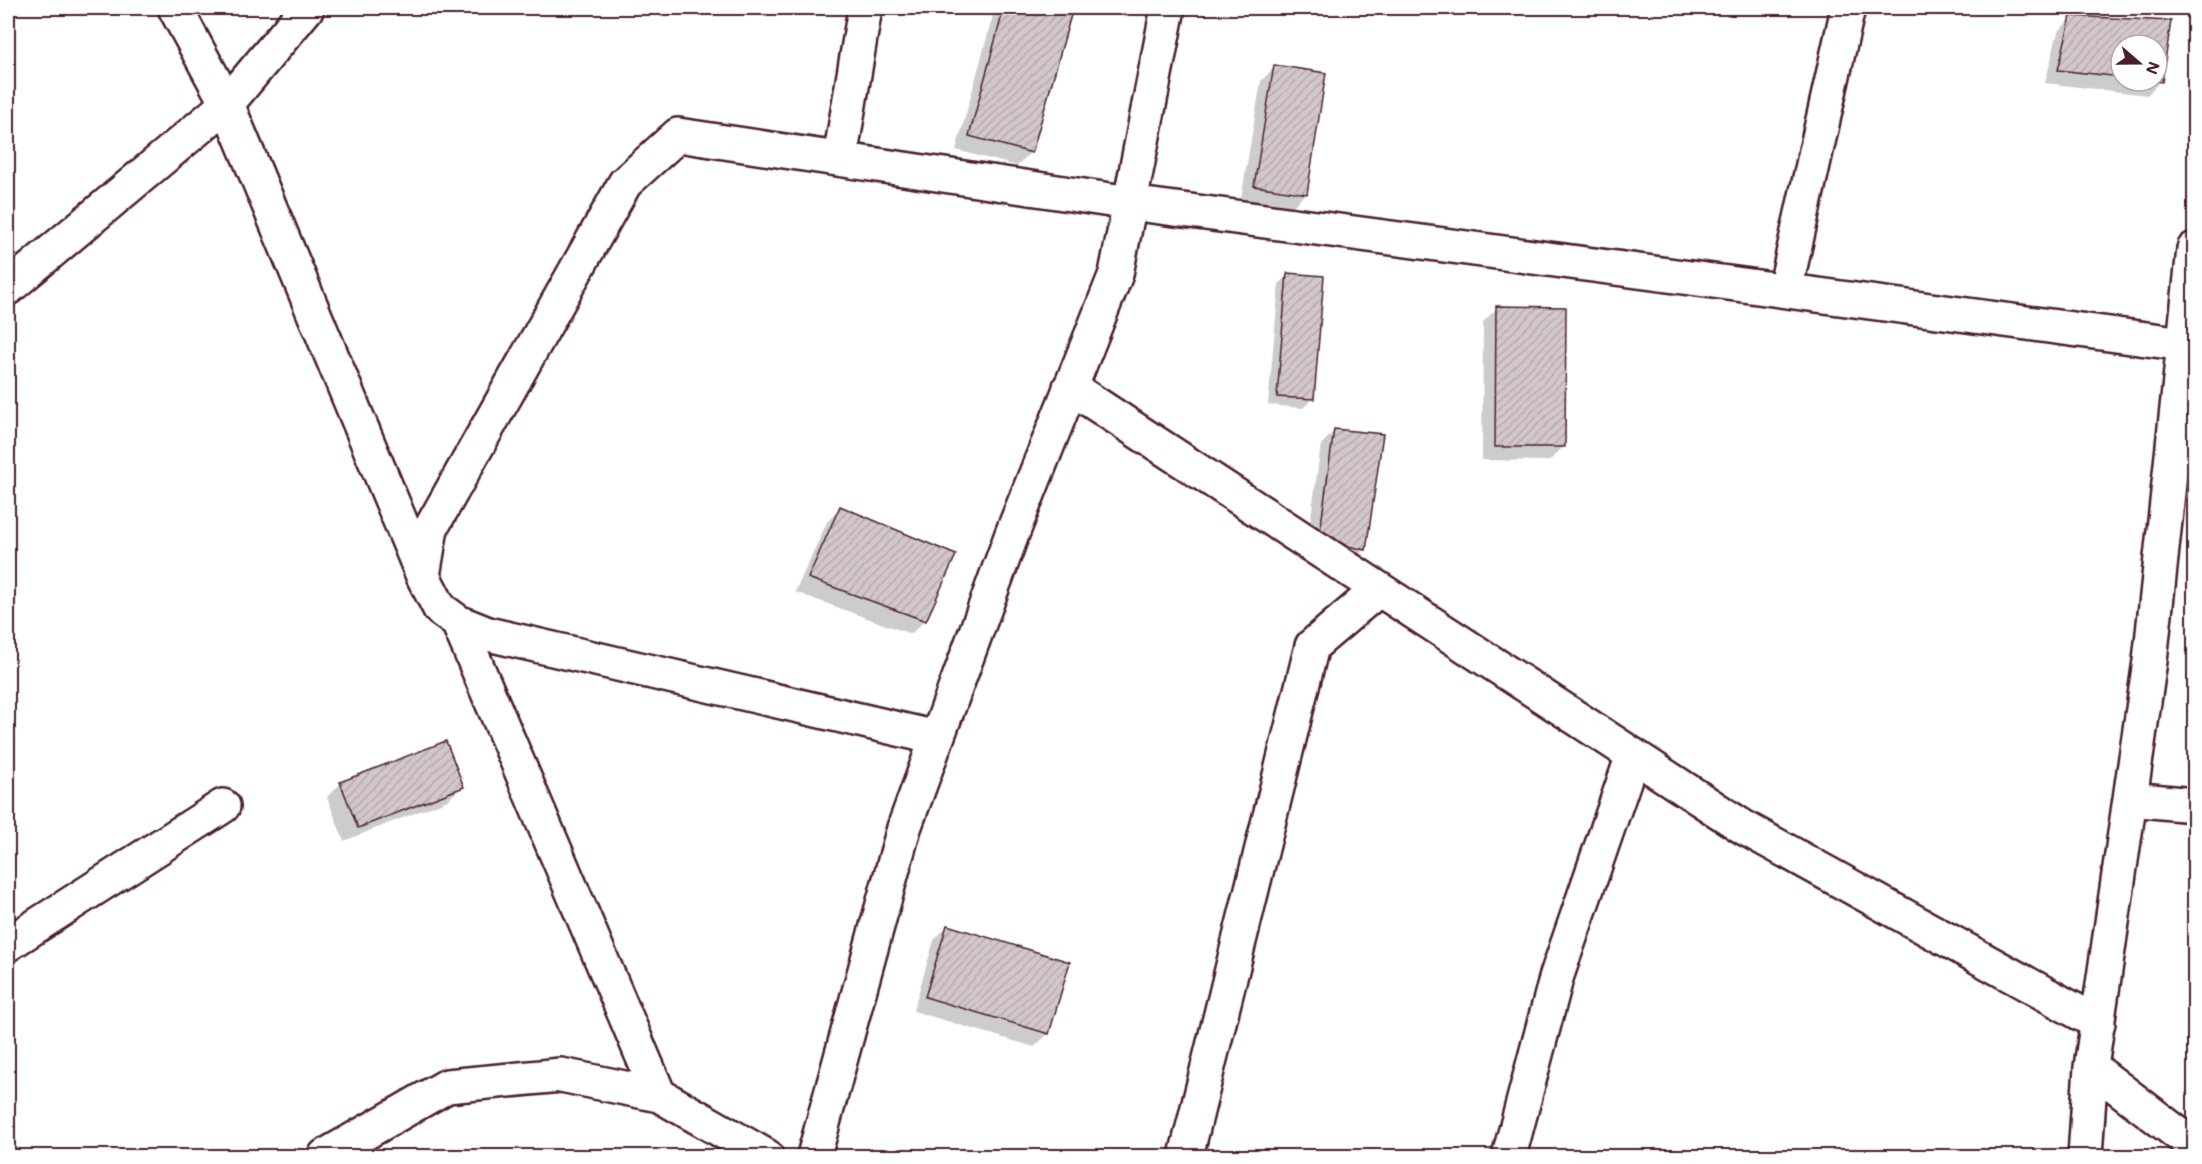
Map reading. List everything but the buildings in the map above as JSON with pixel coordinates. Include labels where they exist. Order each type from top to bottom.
[{"type":"street","points":[[175,8],[227,104],[423,576],[440,609],[458,622],[488,634],[937,738]]},
{"type":"street","points":[[8,288],[227,104],[307,8]]},
{"type":"street","points":[[840,159],[865,8]]},
{"type":"street","points":[[814,1156],[904,828],[1012,534],[1116,274],[1168,8]]},
{"type":"street","points":[[1785,290],[1848,8]]},
{"type":"street","points":[[423,576],[431,528],[625,183],[678,135],[1130,203],[2184,344]]},
{"type":"street","points":[[2085,1156],[2091,1067],[2184,436],[2184,344],[2194,249]]},
{"type":"street","points":[[1070,387],[1743,827],[2098,1023]]},
{"type":"street","points":[[1186,1156],[1312,646],[1379,589]]},
{"type":"street","points":[[458,622],[659,1095]]},
{"type":"street","points":[[1509,1156],[1557,975],[1633,755]]},
{"type":"street","points":[[2130,799],[2194,806]]},
{"type":"street","points":[[8,944],[223,806]]},
{"type":"street","points":[[2091,1067],[2194,1146]]},
{"type":"street","points":[[325,1156],[447,1086],[561,1075],[659,1095],[766,1156]]}]
